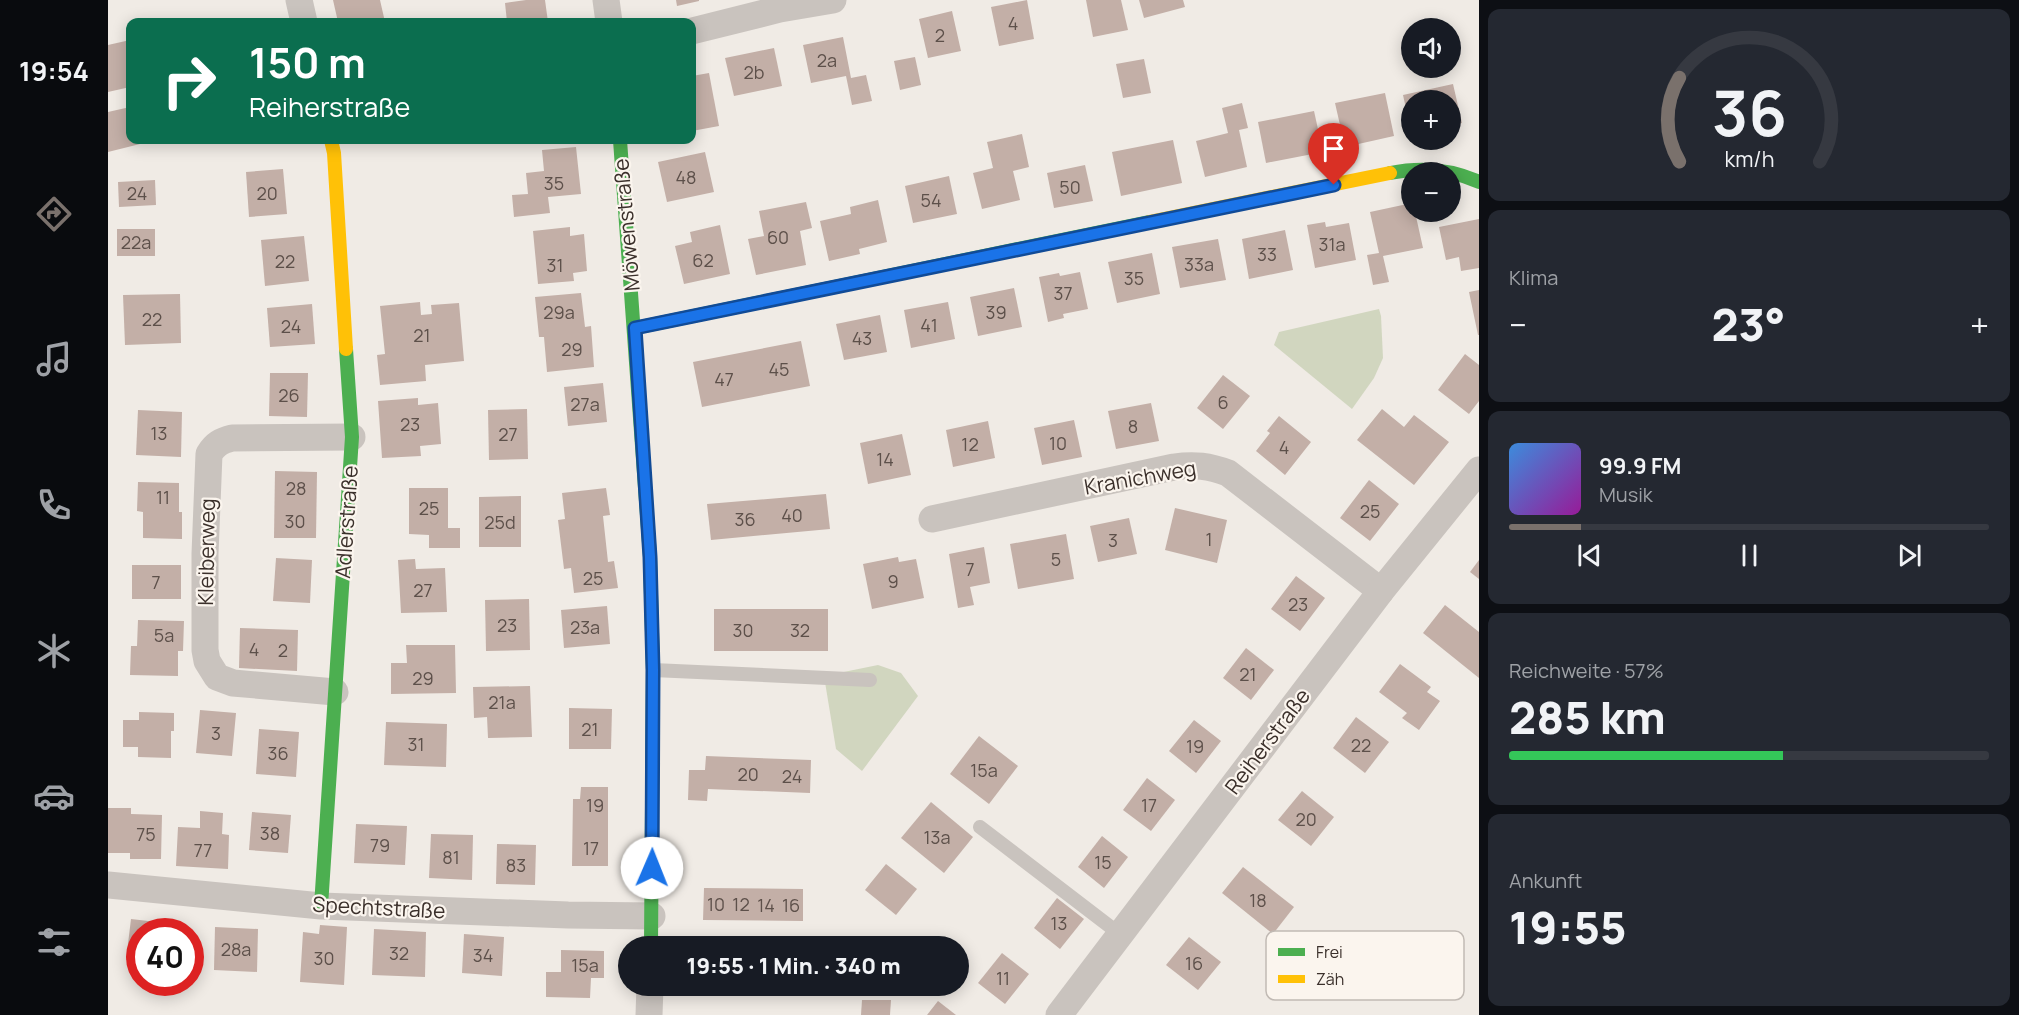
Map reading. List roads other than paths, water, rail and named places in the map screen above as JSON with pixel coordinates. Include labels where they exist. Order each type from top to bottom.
[{"type":"street","points":[[299,0],[303,18]]},
{"type":"street","points":[[606,0],[608,18]]},
{"type":"street","points":[[696,30],[780,9],[833,0]]},
{"type":"street","name":"Adlerstraße","points":[[321,906],[352,437],[332,144]]},
{"type":"street","name":"Möwenstraße","points":[[620,144],[650,557],[653,670],[651,936]]},
{"type":"street","points":[[635,328],[1404,170],[1433,169],[1456,173],[1479,182]]},
{"type":"street","name":"Kleiberweg","points":[[335,692],[232,683],[217,677],[211,670],[205,650],[205,554],[209,454],[213,446],[222,440],[232,438],[352,437]]},
{"type":"street","name":"Kranichweg","points":[[932,519],[1166,469],[1193,464],[1209,465],[1228,473],[1381,591]]},
{"type":"street","name":"Reiherstraße","points":[[1059,1015],[1381,591],[1479,470]]},
{"type":"street","name":"Spechtstraße","points":[[108,885],[321,906],[652,916]]},
{"type":"street","points":[[649,1015],[650,996]]},
{"type":"lane","points":[[653,670],[870,680]]},
{"type":"lane","points":[[980,827],[1121,935]]}]
